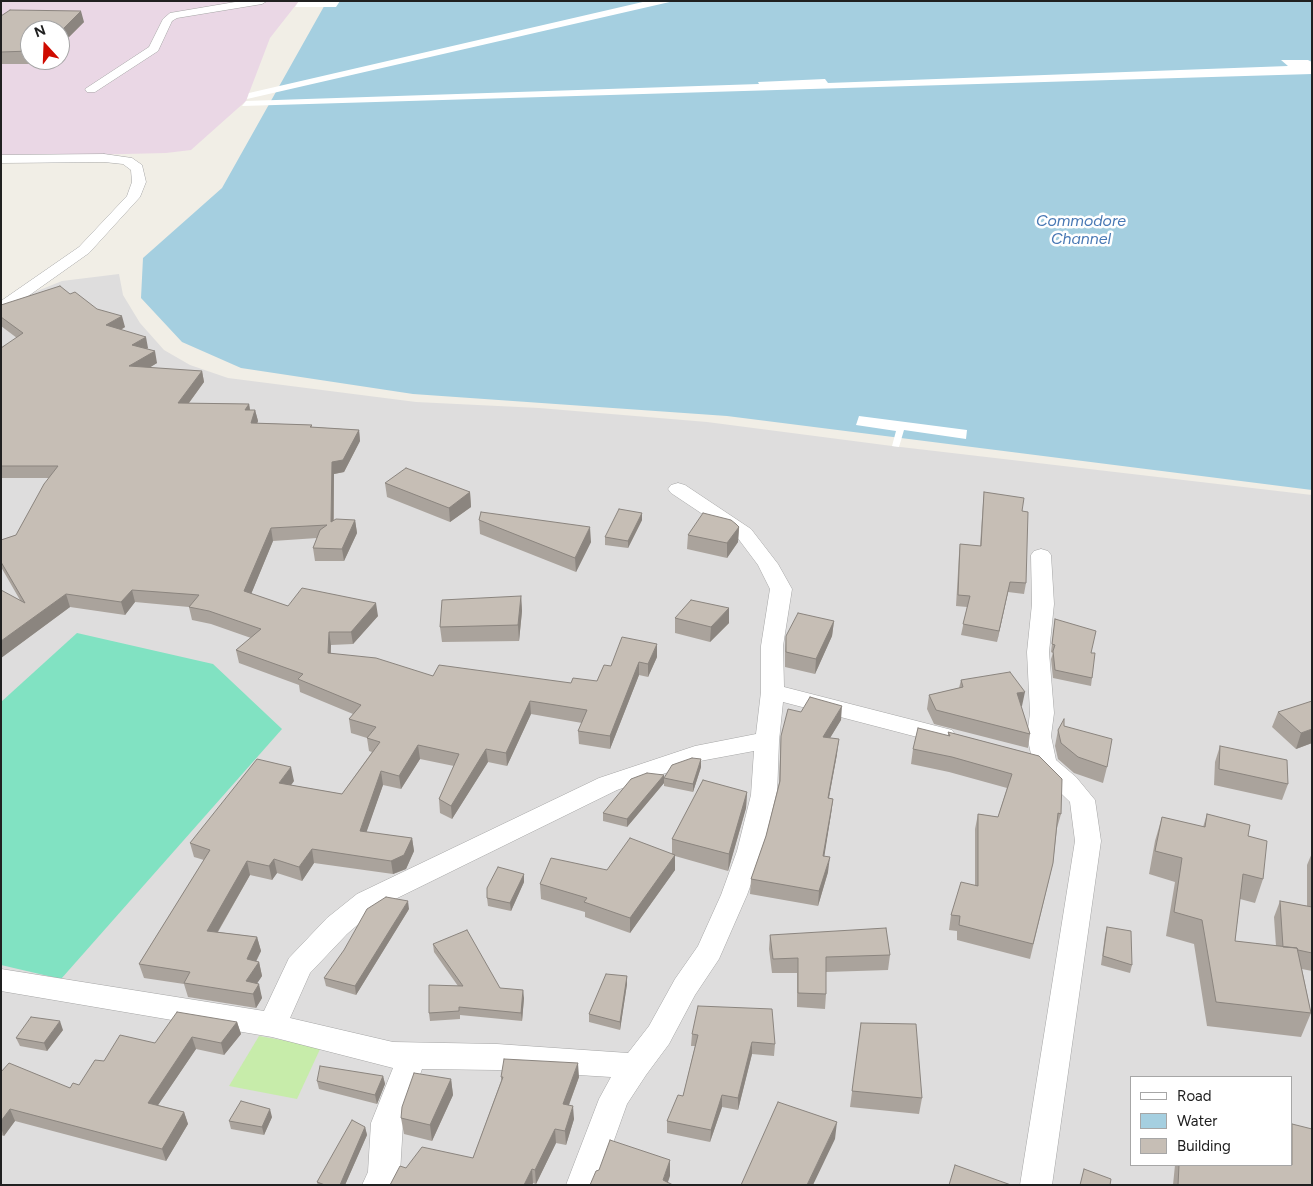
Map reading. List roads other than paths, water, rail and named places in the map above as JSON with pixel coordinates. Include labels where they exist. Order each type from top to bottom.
[{"type":"street","points":[[91,89],[154,49],[168,19],[174,15],[262,1]]},
{"type":"street","points":[[1,159],[104,158],[127,161],[137,168],[139,182],[133,197],[84,250],[1,308]]},
{"type":"street","points":[[582,1185],[614,1099],[634,1066],[659,1035],[685,987],[709,951],[734,895],[750,851],[764,795],[767,741],[773,692],[772,646],[781,589],[768,564],[744,533],[678,489]]},
{"type":"street","points":[[1041,555],[1043,604],[1038,652],[1042,712],[1039,736],[1045,763]]},
{"type":"street","points":[[773,692],[962,741]]},
{"type":"street","points":[[272,1025],[299,966],[337,926],[367,901],[608,784],[694,754],[767,741]]},
{"type":"street","points":[[1017,756],[1045,763],[1082,800],[1088,841],[1036,1185]]},
{"type":"street","points":[[1,980],[272,1025],[356,1048],[393,1055],[497,1057],[634,1066]]},
{"type":"street","points":[[378,1185],[384,1173],[387,1123],[397,1093],[413,1056]]},
{"type":"water","name":"Commodore Channel","points":[[327,1],[1312,1],[1312,490],[727,416],[413,394],[241,368],[182,342],[141,298],[143,258],[222,188]]}]
